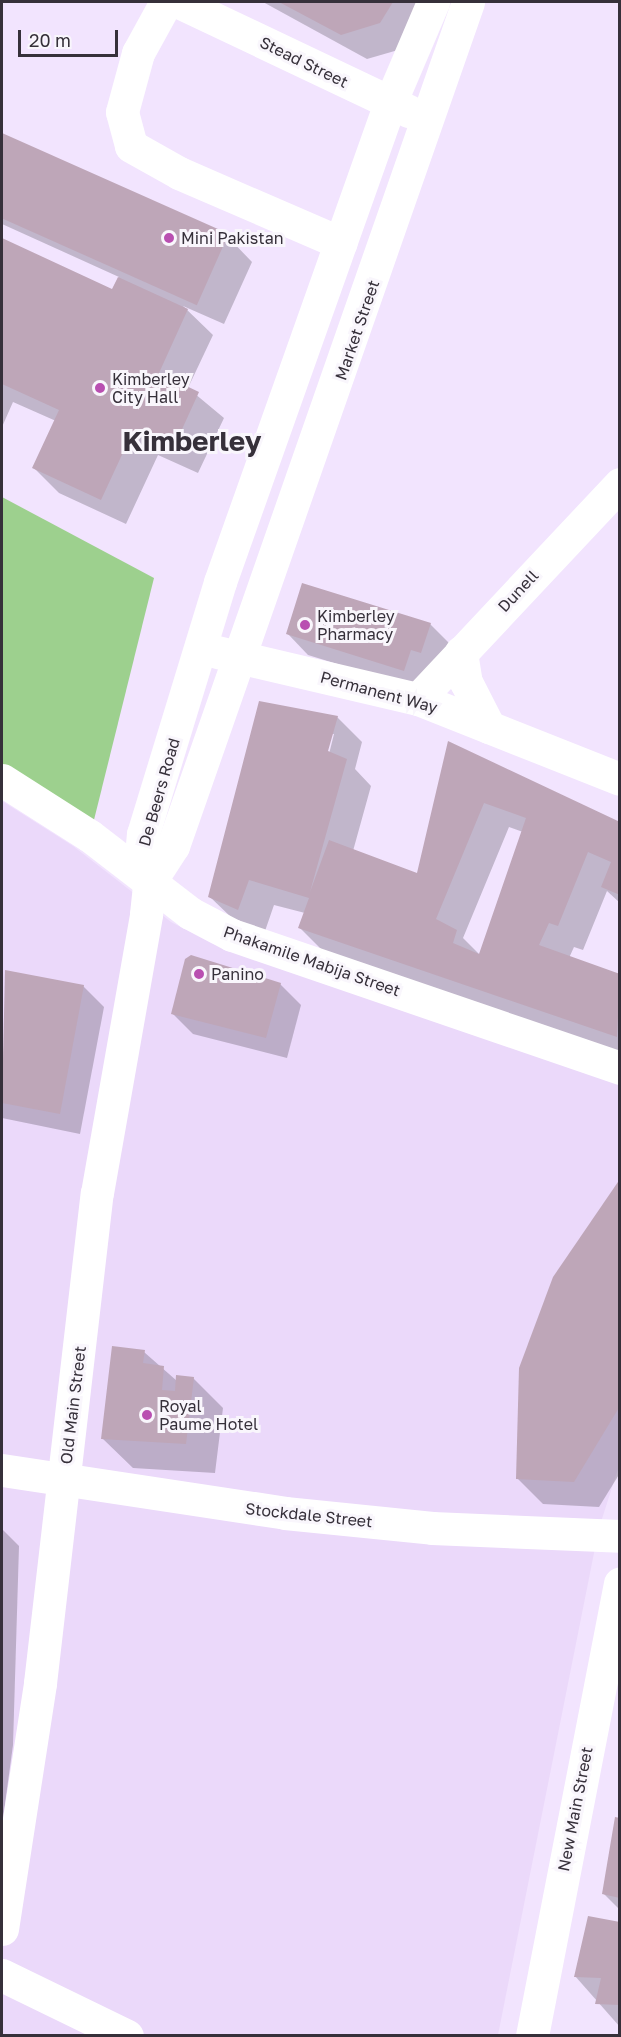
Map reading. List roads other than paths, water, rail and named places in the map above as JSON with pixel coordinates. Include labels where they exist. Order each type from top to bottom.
[{"type":"street","points":[[166,2],[138,53],[122,112],[131,146],[179,173],[341,243]]},
{"type":"street","name":"Stead Street","points":[[179,2],[390,104],[430,120]]},
{"type":"street","points":[[200,648],[390,104],[433,2]]},
{"type":"street","name":"Market Street","points":[[223,699],[430,120],[468,2]]},
{"type":"street","name":"Dunell","points":[[417,699],[619,484]]},
{"type":"street","name":"Permanent Way","points":[[200,648],[417,699],[620,779]]},
{"type":"street","name":"De Beers Road","points":[[149,883],[141,856],[143,834],[200,648]]},
{"type":"street","points":[[461,652],[466,682],[489,727]]},
{"type":"street","name":"De Beers Road","points":[[149,883],[173,846],[223,699]]},
{"type":"street","name":"Phakamile Mabija Street","points":[[2,780],[90,836],[149,883],[232,935],[620,1068]]},
{"type":"street","name":"Old Main Street","points":[[2,1929],[40,1683],[98,1193],[149,883]]},
{"type":"street","name":"Stockdale Street","points":[[2,1470],[64,1481],[432,1528],[620,1536]]},
{"type":"street","name":"New Main Street","points":[[532,2036],[620,1583]]},
{"type":"street","points":[[2,1975],[127,2036]]},
{"type":"place","name":"Mini Pakistan","points":[[169,238]]},
{"type":"place","name":"Kimberley City Hall","points":[[100,388]]},
{"type":"place","name":"Kimberley Pharmacy","points":[[305,625]]},
{"type":"place","name":"Panino","points":[[199,974]]},
{"type":"place","name":"Royal Paume Hotel","points":[[147,1415]]},
{"type":"district","name":"Kimberley","points":[[192,441]]}]
